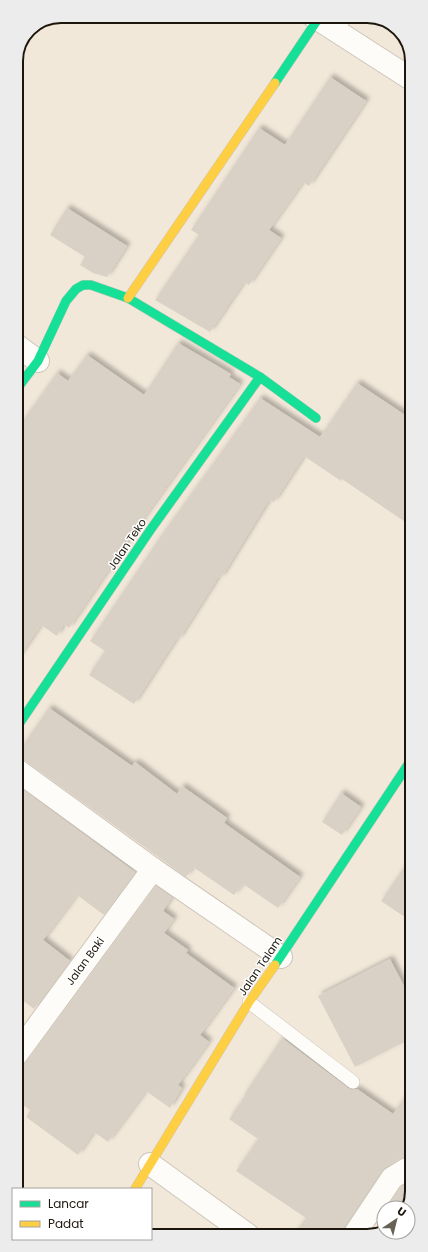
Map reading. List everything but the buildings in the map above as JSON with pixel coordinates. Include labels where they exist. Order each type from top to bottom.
[{"type":"street","points":[[128,298],[327,23]]},
{"type":"street","points":[[331,23],[405,75]]},
{"type":"street","points":[[23,381],[38,361],[66,301],[76,289],[83,285],[91,284],[128,298],[260,377],[316,418]]},
{"type":"street","points":[[23,350],[38,361]]},
{"type":"street","name":"Jalan Teko","points":[[23,718],[151,529],[260,377]]},
{"type":"street","name":"Jalan Talam","points":[[136,1188],[249,1002],[405,769]]},
{"type":"street","points":[[23,774],[153,869],[280,957]]},
{"type":"street","name":"Jalan Baki","points":[[23,1046],[153,869]]},
{"type":"street","points":[[150,1164],[240,1229]]},
{"type":"street","points":[[358,1229],[392,1178],[405,1170]]},
{"type":"lane","points":[[249,1002],[353,1082]]},
{"type":"traffic: fast","points":[[275,83],[315,23]]},
{"type":"traffic: fast","points":[[23,381],[38,361],[66,301],[76,289],[83,285],[91,285],[128,298],[260,377],[316,418]]},
{"type":"traffic: fast","points":[[23,718],[151,529],[260,377]]},
{"type":"traffic: fast","points":[[275,965],[405,769]]},
{"type":"traffic: slow","points":[[128,298],[275,83]]},
{"type":"traffic: slow","points":[[136,1188],[249,1002],[275,965]]}]
